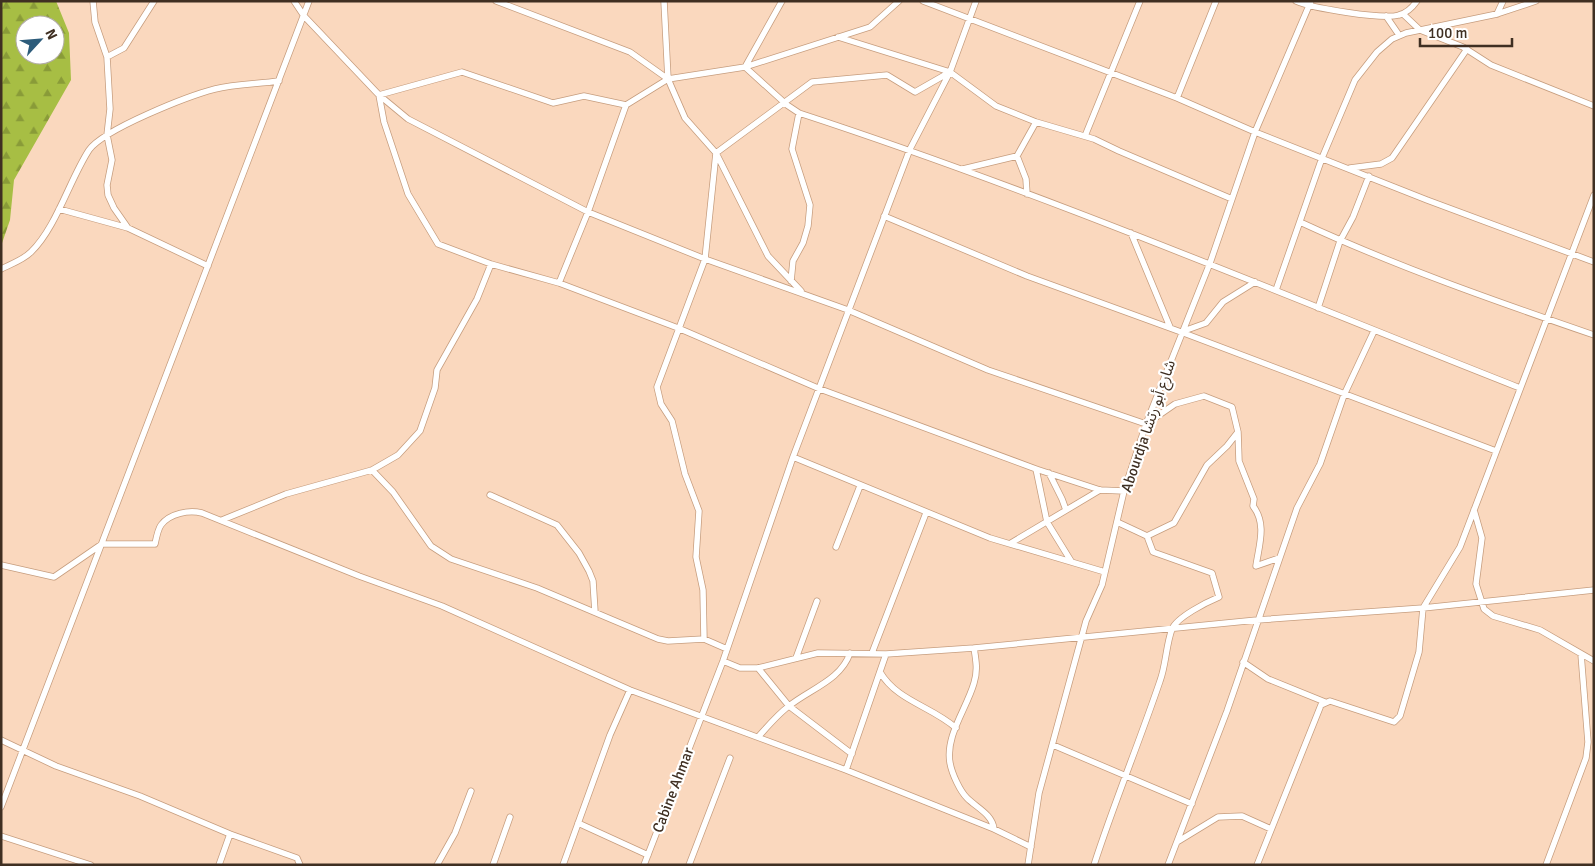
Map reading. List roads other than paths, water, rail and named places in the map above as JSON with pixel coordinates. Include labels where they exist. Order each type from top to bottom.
[{"type":"street","points":[[93,1],[95,22],[107,57],[110,109],[107,135],[112,160],[107,185],[108,195],[114,208],[128,228]]},
{"type":"street","points":[[107,57],[124,48],[154,1]]},
{"type":"street","points":[[294,1],[304,16],[379,95],[420,127],[588,212],[705,259],[848,310],[988,370],[1146,424],[1175,404],[1204,396],[1232,407],[1238,432],[1239,461],[1254,498],[1253,506],[1260,515],[1262,531],[1256,566],[1279,558]]},
{"type":"street","points":[[1,807],[310,1]]},
{"type":"street","points":[[496,1],[630,52],[668,79]]},
{"type":"street","points":[[664,1],[668,79],[685,118],[716,153],[768,256],[801,292]]},
{"type":"street","points":[[745,67],[782,1]]},
{"type":"street","points":[[558,283],[588,212],[626,105],[668,79],[745,67],[870,27],[899,1]]},
{"type":"street","points":[[923,1],[1177,98],[1255,132],[1594,262]]},
{"type":"street","name":"Cabine Ahmar","points":[[644,865],[722,661],[793,457],[884,216],[910,149],[950,72],[976,1]]},
{"type":"street","points":[[1085,136],[1140,1]]},
{"type":"street","points":[[1177,98],[1216,1]]},
{"type":"street","points":[[1296,1],[1386,16],[1403,14],[1417,1]]},
{"type":"street","points":[[1497,14],[1503,1]]},
{"type":"street","points":[[1276,290],[1322,158],[1360,73],[1377,52],[1399,36],[1497,14],[1536,1]]},
{"type":"street","name":"Abourdja شارع أبو رتشا","points":[[1028,865],[1038,793],[1053,746],[1082,638],[1105,572],[1124,491],[1146,424],[1210,263],[1255,132],[1310,3]]},
{"type":"street","points":[[1403,14],[1420,30],[1467,49],[1498,68],[1594,106]]},
{"type":"street","points":[[1386,16],[1399,36]]},
{"type":"street","points":[[838,37],[950,72],[996,106],[1036,122],[1085,136],[1232,199]]},
{"type":"street","points":[[1350,168],[1381,164],[1392,158],[1467,49]]},
{"type":"street","points":[[745,67],[799,113],[910,149],[1210,263],[1374,331],[1520,388]]},
{"type":"street","points":[[379,95],[462,72],[553,103],[584,96],[626,105]]},
{"type":"street","points":[[704,639],[703,590],[696,557],[699,511],[685,474],[672,421],[661,404],[657,387],[705,259],[716,153],[812,82],[887,75],[915,92],[950,72]]},
{"type":"street","points":[[1,269],[33,250],[59,209],[90,150],[97,141],[160,109],[215,89],[279,81]]},
{"type":"street","points":[[379,95],[384,122],[408,194],[432,237],[438,244],[491,264],[558,283],[678,328],[820,388],[1036,469],[1100,490],[1124,491]]},
{"type":"street","points":[[791,281],[793,262],[803,243],[808,226],[810,205],[792,149],[799,113]]},
{"type":"street","points":[[962,169],[1017,156],[1036,122]]},
{"type":"street","points":[[1017,156],[1026,179],[1027,194]]},
{"type":"street","points":[[1318,308],[1340,241],[1353,217],[1369,176]]},
{"type":"street","points":[[1243,662],[1268,679],[1325,702],[1330,701],[1394,722],[1400,716],[1419,652],[1423,608],[1456,557],[1594,195]]},
{"type":"street","points":[[59,209],[128,228],[208,266]]},
{"type":"street","points":[[884,216],[1027,276],[1170,327],[1344,395],[1496,451]]},
{"type":"street","points":[[1300,222],[1340,241],[1546,319],[1594,335]]},
{"type":"street","points":[[1131,233],[1170,327]]},
{"type":"street","points":[[222,520],[286,494],[372,470],[398,455],[420,431],[435,388],[437,370],[477,299],[491,264]]},
{"type":"street","points":[[1181,332],[1206,323],[1223,302],[1255,282]]},
{"type":"street","points":[[1168,865],[1192,804],[1297,508],[1320,464],[1344,395],[1374,331]]},
{"type":"street","points":[[1147,536],[1174,523],[1195,482],[1207,464],[1227,446],[1238,432]]},
{"type":"street","points":[[793,457],[990,538],[1105,572]]},
{"type":"street","points":[[1036,469],[1047,522],[1071,561]]},
{"type":"street","points":[[372,470],[393,492],[431,546],[451,559],[537,588],[658,638],[668,641],[704,639],[726,649]]},
{"type":"street","points":[[1048,473],[1066,510]]},
{"type":"street","points":[[836,547],[860,486]]},
{"type":"street","points":[[1011,543],[1100,490]]},
{"type":"street","points":[[490,495],[557,525],[579,553],[589,571],[593,581],[595,612]]},
{"type":"street","points":[[1474,510],[1482,538],[1476,584],[1480,602],[1484,609],[1493,616],[1540,630],[1594,661]]},
{"type":"street","points":[[1,565],[54,577],[102,544],[155,544],[161,525],[179,514],[192,511],[222,520],[359,576],[442,606],[630,690],[846,770],[994,829],[1031,847]]},
{"type":"street","points":[[872,653],[926,513]]},
{"type":"street","points":[[1094,865],[1117,795],[1127,777],[1161,678],[1173,628],[1199,606],[1219,597],[1212,573],[1153,552],[1147,536],[1117,522]]},
{"type":"street","points":[[722,661],[740,668],[758,668],[818,653],[886,654],[974,648],[1257,620],[1423,608],[1594,590]]},
{"type":"street","points":[[796,658],[817,602]]},
{"type":"street","points":[[974,648],[977,665],[975,681],[956,728],[950,749],[950,763],[966,796],[991,818],[994,829]]},
{"type":"street","points":[[758,737],[789,706],[832,678],[845,665],[850,652]]},
{"type":"street","points":[[846,770],[886,654]]},
{"type":"street","points":[[1546,865],[1591,743],[1581,654]]},
{"type":"street","points":[[758,668],[789,706],[852,754]]},
{"type":"street","points":[[880,672],[894,691],[942,716],[956,728]]},
{"type":"street","points":[[563,865],[610,735],[630,690]]},
{"type":"street","points":[[1257,865],[1314,722],[1325,702]]},
{"type":"street","points":[[1,740],[23,752],[140,796],[230,834],[297,858],[300,865]]},
{"type":"street","points":[[1053,746],[1192,804]]},
{"type":"street","points":[[689,865],[730,758]]},
{"type":"street","points":[[437,865],[455,833],[471,791]]},
{"type":"street","points":[[1177,842],[1218,817],[1242,816],[1271,829]]},
{"type":"street","points":[[492,865],[510,817]]},
{"type":"street","points":[[578,823],[648,855]]},
{"type":"street","points":[[219,865],[230,834]]},
{"type":"street","points":[[1,836],[91,865]]}]
